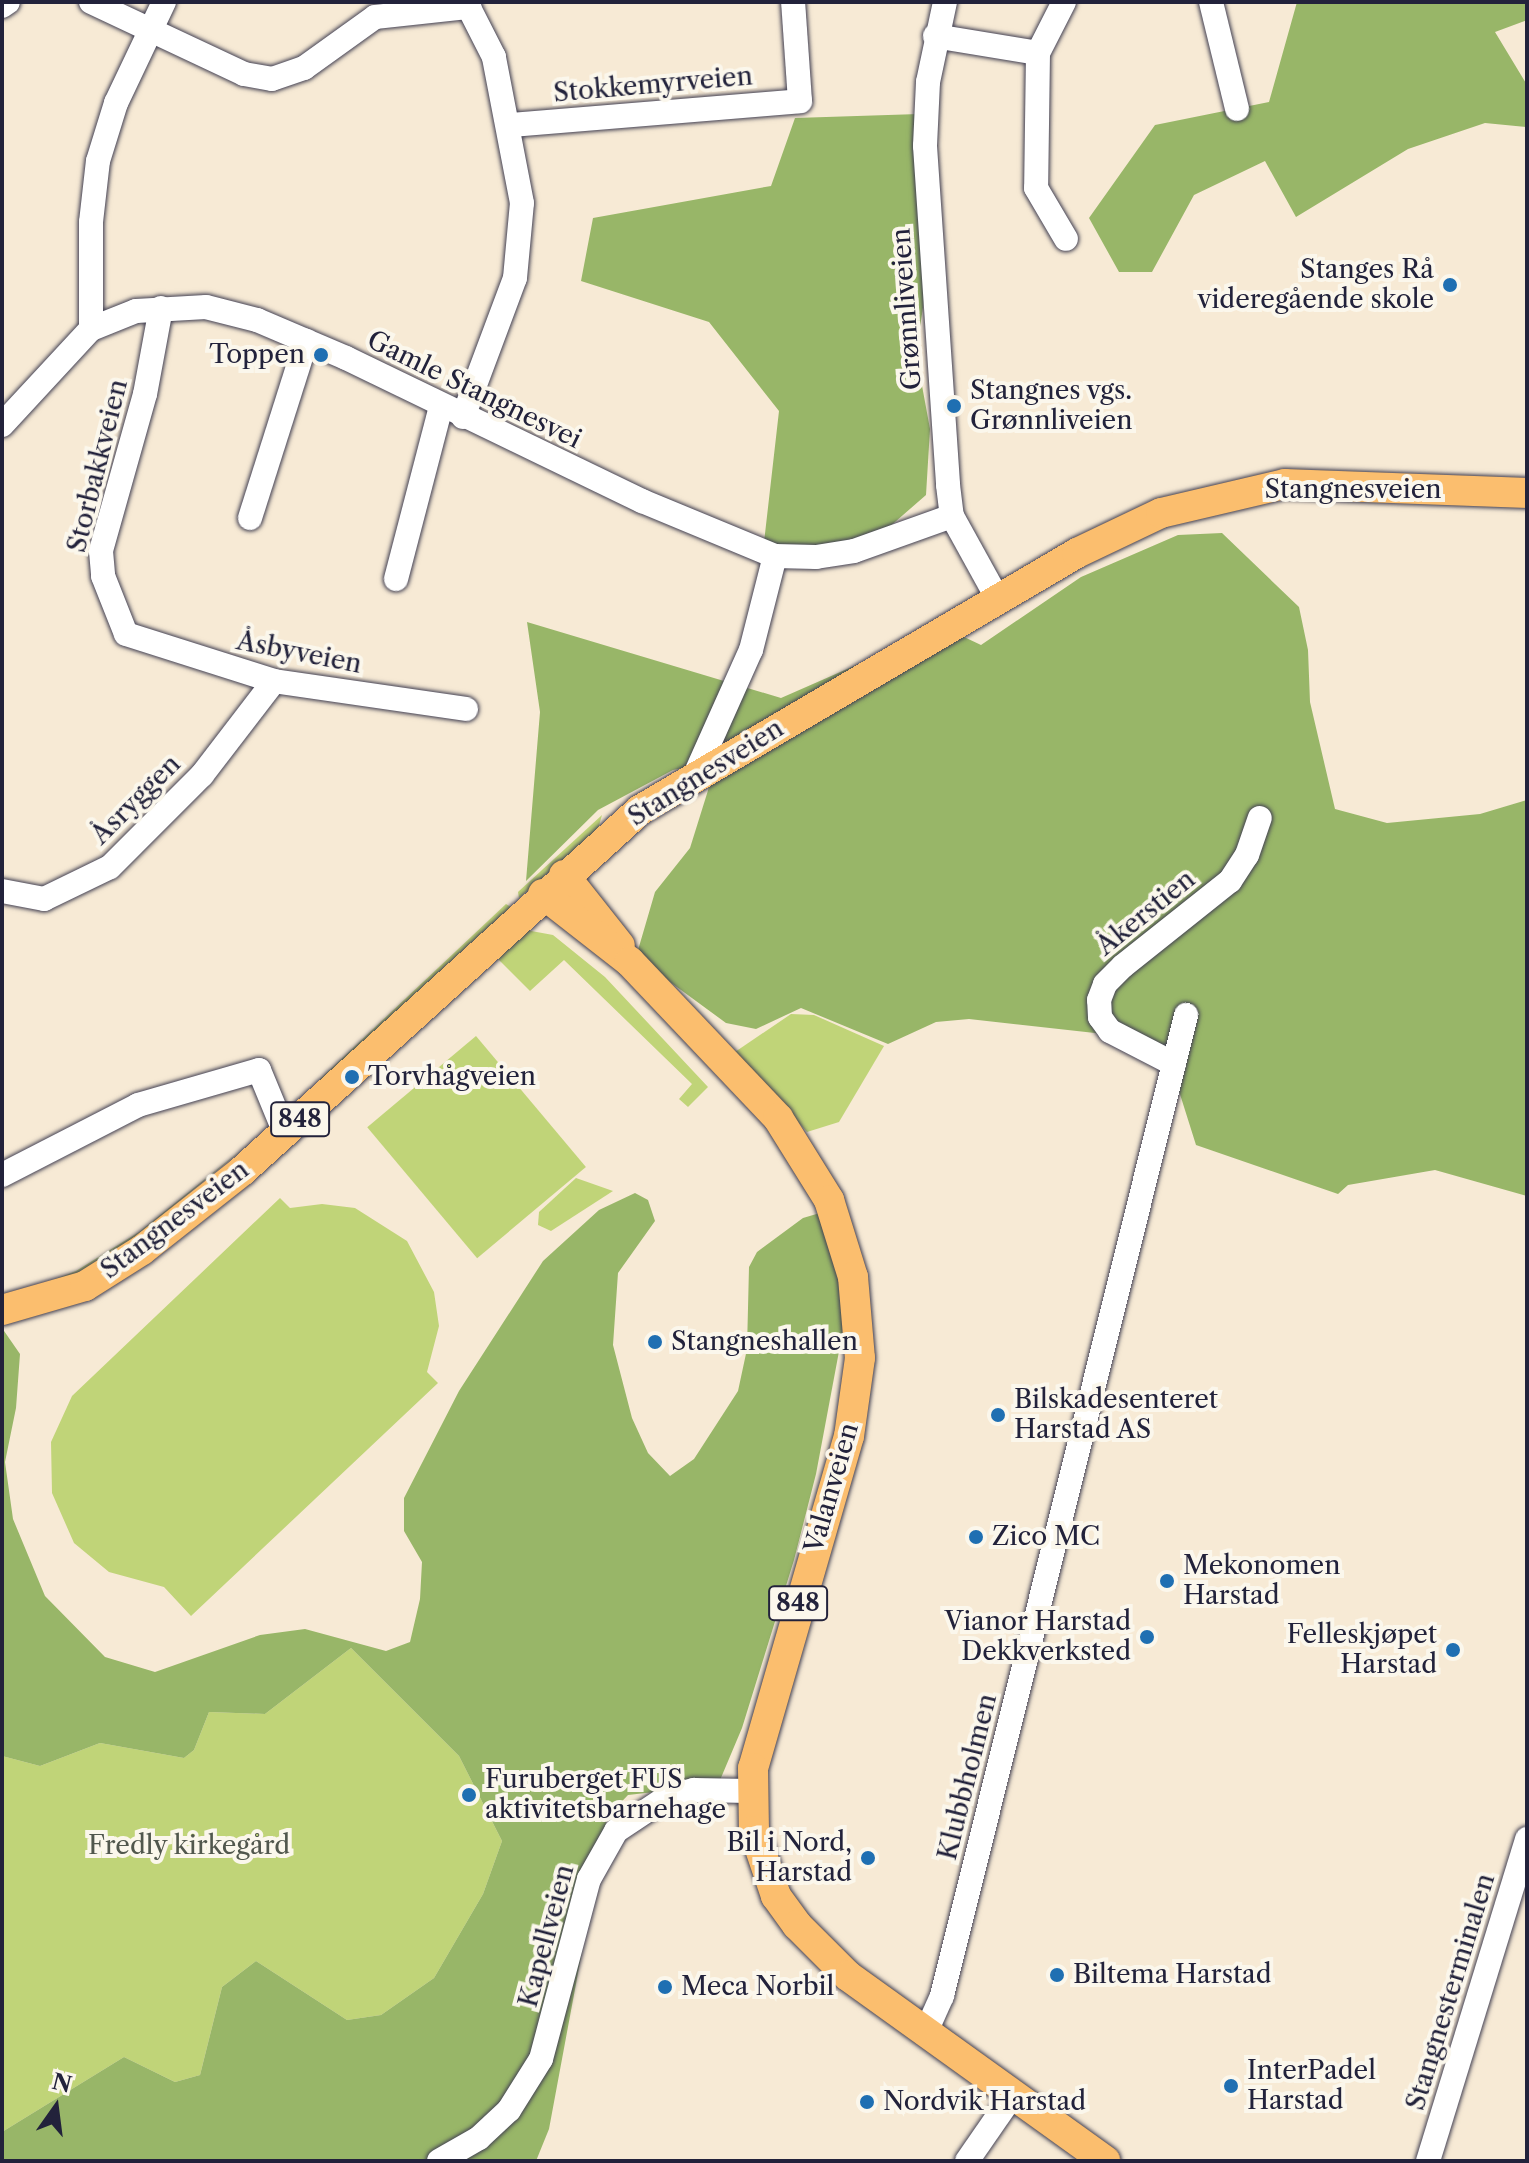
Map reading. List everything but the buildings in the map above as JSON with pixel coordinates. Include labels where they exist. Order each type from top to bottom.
[{"type":"main road","name":"Stangnesveien","points":[[2,1310],[51,1299],[113,1269],[285,1133],[630,818],[695,775],[1077,553],[1161,513],[1227,494],[1285,484],[1527,493]]},
{"type":"main road","name":"Valanveien","points":[[554,885],[604,920],[630,962],[778,1118],[812,1165],[843,1237],[853,1277],[860,1358],[849,1436],[757,1741],[750,1791],[762,1863],[790,1915],[848,1976],[1105,2161]]},
{"type":"street","points":[[2,6],[8,2]]},
{"type":"street","points":[[91,2],[244,74],[272,79],[304,68],[375,17],[467,5],[494,57],[511,125],[522,203],[515,278],[452,411],[396,579]]},
{"type":"street","points":[[91,329],[91,222],[98,161],[116,103],[164,2]]},
{"type":"street","name":"Stokkemyrveien","points":[[511,125],[800,101],[793,2]]},
{"type":"street","name":"Grønnliveien","points":[[945,2],[935,36],[925,146],[952,516],[999,601]]},
{"type":"street","points":[[1064,2],[1038,53],[1036,188],[1066,239]]},
{"type":"street","points":[[1211,2],[1237,109]]},
{"type":"street","points":[[935,36],[1038,53]]},
{"type":"street","name":"Gamle Stangnesvei","points":[[2,425],[91,329],[136,311],[206,307],[257,320],[306,341],[668,513],[775,556],[816,557],[854,551],[952,516]]},
{"type":"street","name":"Storbakkveien","points":[[126,634],[103,576],[101,551],[145,394],[161,308]]},
{"type":"street","points":[[250,518],[306,341]]},
{"type":"street","points":[[695,775],[751,650],[775,556]]},
{"type":"street","name":"Åsbyveien","points":[[126,634],[274,681],[466,709]]},
{"type":"street","name":"Åsryggen","points":[[2,891],[44,899],[110,867],[202,775],[274,681]]},
{"type":"street","name":"Åkerstien","points":[[1174,1064],[1110,1031],[1100,1017],[1099,1000],[1105,984],[1123,966],[1230,881],[1247,855],[1260,818]]},
{"type":"street","points":[[1174,1064],[1186,1015]]},
{"type":"street","name":"Klubbholmen","points":[[925,2034],[942,1996],[1174,1064]]},
{"type":"street","points":[[2,1175],[138,1105],[259,1070],[285,1133]]},
{"type":"street","name":"Kapellveien","points":[[439,2161],[479,2138],[509,2110],[541,2059],[589,1879],[616,1831],[667,1797],[694,1790],[750,1791]]},
{"type":"street","name":"Stangnesterminalen","points":[[1428,2161],[1527,1839]]},
{"type":"street","points":[[967,2161],[1012,2096]]},
{"type":"green space","points":[[1297,2],[1527,2],[1527,20],[1495,32],[1527,85],[1527,127],[1485,123],[1408,149],[1296,217],[1265,161],[1194,195],[1152,272],[1119,272],[1089,218],[1155,125],[1269,102]]},
{"type":"green space","points":[[919,114],[926,288],[916,353],[930,429],[926,495],[872,542],[762,560],[779,411],[709,322],[581,281],[593,218],[771,186],[795,118]]},
{"type":"green space","points":[[1222,533],[1299,607],[1308,650],[1310,702],[1335,809],[1387,823],[1480,814],[1527,800],[1527,1196],[1435,1170],[1348,1185],[1338,1194],[1196,1145],[1167,1053],[1140,1038],[969,1019],[936,1022],[888,1044],[801,1008],[756,1029],[726,1023],[636,957],[655,892],[690,848],[715,768],[703,764],[673,770],[598,810],[526,881],[540,712],[527,622],[781,698],[943,627],[981,645],[1081,577],[1178,535]]},
{"type":"green space","points":[[602,815],[598,829],[519,898],[518,892]]},
{"type":"green space","points":[[506,904],[511,907],[318,1083],[320,1079]]},
{"type":"green space","points":[[526,930],[553,935],[605,977],[708,1087],[688,1107],[679,1099],[692,1084],[564,960],[530,991],[493,954]]},
{"type":"green space","points":[[791,1014],[814,1015],[884,1046],[839,1122],[807,1132],[735,1052]]},
{"type":"green space","points":[[476,1036],[586,1167],[477,1258],[367,1127]]},
{"type":"green space","points":[[265,1131],[100,1266],[32,1288],[76,1271],[139,1232]]},
{"type":"green space","points":[[576,1178],[613,1191],[551,1231],[538,1225],[539,1212]]},
{"type":"green space","points":[[635,1193],[648,1200],[655,1221],[618,1273],[613,1345],[632,1418],[648,1453],[670,1476],[694,1459],[738,1391],[747,1349],[749,1267],[757,1252],[803,1218],[830,1210],[846,1314],[816,1474],[794,1560],[742,1728],[715,1792],[690,1788],[628,1795],[607,1817],[549,2129],[536,2161],[2,2161],[2,2132],[124,2057],[175,2082],[200,2075],[222,1987],[256,1961],[347,2020],[381,2015],[434,1978],[483,1894],[502,1841],[459,1756],[351,1648],[265,1714],[209,1712],[194,1750],[184,1758],[100,1743],[40,1766],[2,1756],[2,1328],[20,1354],[16,1408],[5,1462],[13,1519],[45,1596],[105,1657],[155,1672],[260,1635],[305,1629],[386,1651],[410,1642],[420,1599],[422,1562],[404,1531],[404,1498],[459,1391],[543,1261],[599,1210]]},
{"type":"green space","points":[[280,1198],[290,1208],[322,1204],[355,1208],[407,1241],[434,1292],[439,1326],[427,1372],[438,1383],[191,1616],[164,1587],[109,1572],[74,1543],[52,1493],[51,1442],[72,1396]]},
{"type":"green space","name":"Fredly kirkegård","points":[[351,1648],[459,1756],[502,1841],[483,1894],[434,1978],[381,2015],[347,2020],[256,1961],[222,1987],[200,2075],[175,2082],[124,2057],[2,2132],[2,1756],[40,1766],[100,1743],[184,1758],[194,1750],[209,1712],[265,1714]]},
{"type":"place","name":"Stanges Rå videregående skole","points":[[1450,285]]},
{"type":"place","name":"Toppen","points":[[321,355]]},
{"type":"place","name":"Stangnes vgs. Grønnliveien","points":[[954,406]]},
{"type":"place","name":"Torvhågveien","points":[[352,1077]]},
{"type":"place","name":"Stangneshallen","points":[[655,1342]]},
{"type":"place","name":"Bilskadesenteret Harstad AS","points":[[998,1415]]},
{"type":"place","name":"Zico MC","points":[[976,1537]]},
{"type":"place","name":"Mekonomen Harstad","points":[[1167,1581]]},
{"type":"place","name":"Vianor Harstad Dekkverksted","points":[[1147,1637]]},
{"type":"place","name":"Felleskjøpet Harstad","points":[[1453,1650]]},
{"type":"place","name":"Furuberget FUS aktivitetsbarnehage","points":[[469,1795]]},
{"type":"place","name":"Bil i Nord, Harstad","points":[[868,1858]]},
{"type":"place","name":"Biltema Harstad","points":[[1057,1975]]},
{"type":"place","name":"Meca Norbil","points":[[665,1987]]},
{"type":"place","name":"InterPadel Harstad","points":[[1231,2086]]},
{"type":"place","name":"Nordvik Harstad","points":[[867,2102]]}]
